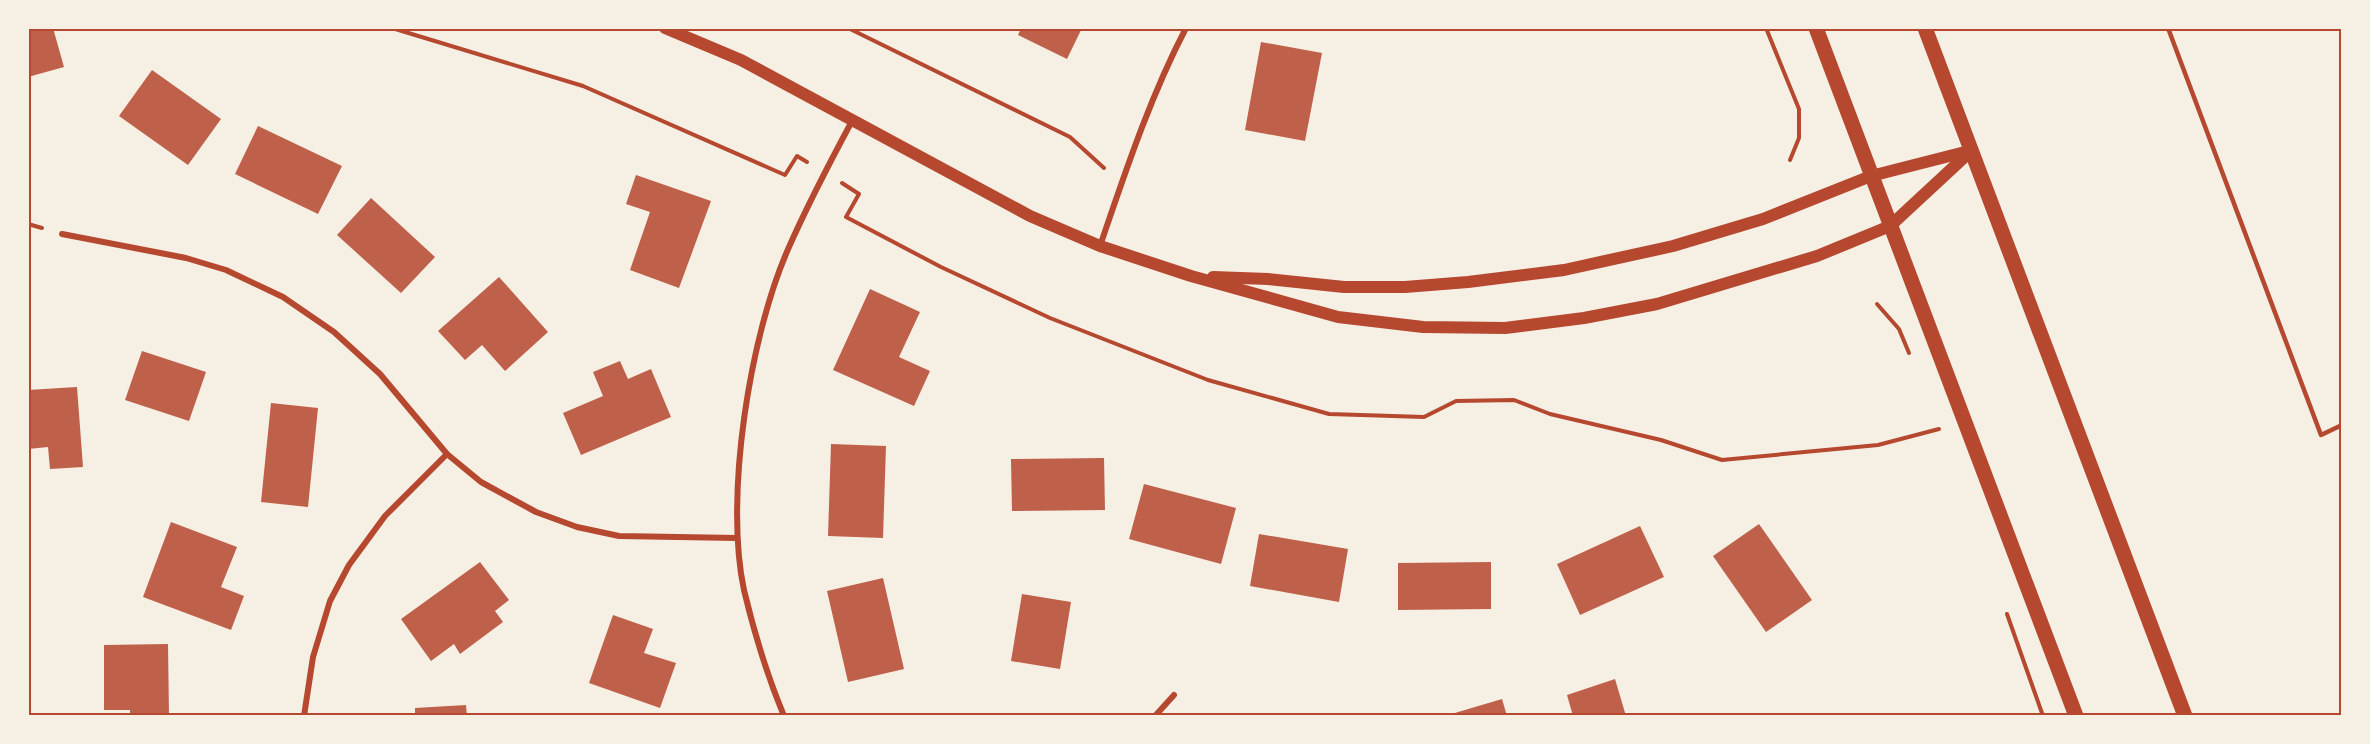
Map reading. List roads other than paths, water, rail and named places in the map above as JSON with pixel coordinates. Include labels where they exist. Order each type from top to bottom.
[{"type":"main road","points":[[664,28],[741,60],[1030,216],[1100,246],[1191,276],[1338,317],[1423,327],[1505,328],[1584,318],[1657,304],[1817,256],[1890,226],[1972,150]]},
{"type":"main road","points":[[1816,28],[2076,716]]},
{"type":"main road","points":[[1926,28],[2185,716]]},
{"type":"main road","points":[[1191,276],[1268,279],[1344,286],[1405,287],[1564,270],[1673,246],[1763,219],[1871,176],[1972,150]]},
{"type":"street","points":[[1100,246],[1161,82],[1186,28]]},
{"type":"street","points":[[784,716],[771,684],[744,589],[737,538],[742,442],[751,376],[766,311],[788,248],[852,121]]},
{"type":"street","points":[[63,234],[186,258],[226,270],[283,297],[334,332],[380,374],[447,454],[481,482],[537,512],[578,527],[619,536],[737,538]]},
{"type":"street","points":[[304,716],[313,657],[330,601],[349,565],[385,516],[447,454]]},
{"type":"street","points":[[1155,716],[1174,695]]},
{"type":"lane","points":[[2168,28],[2321,435],[2342,425]]}]
